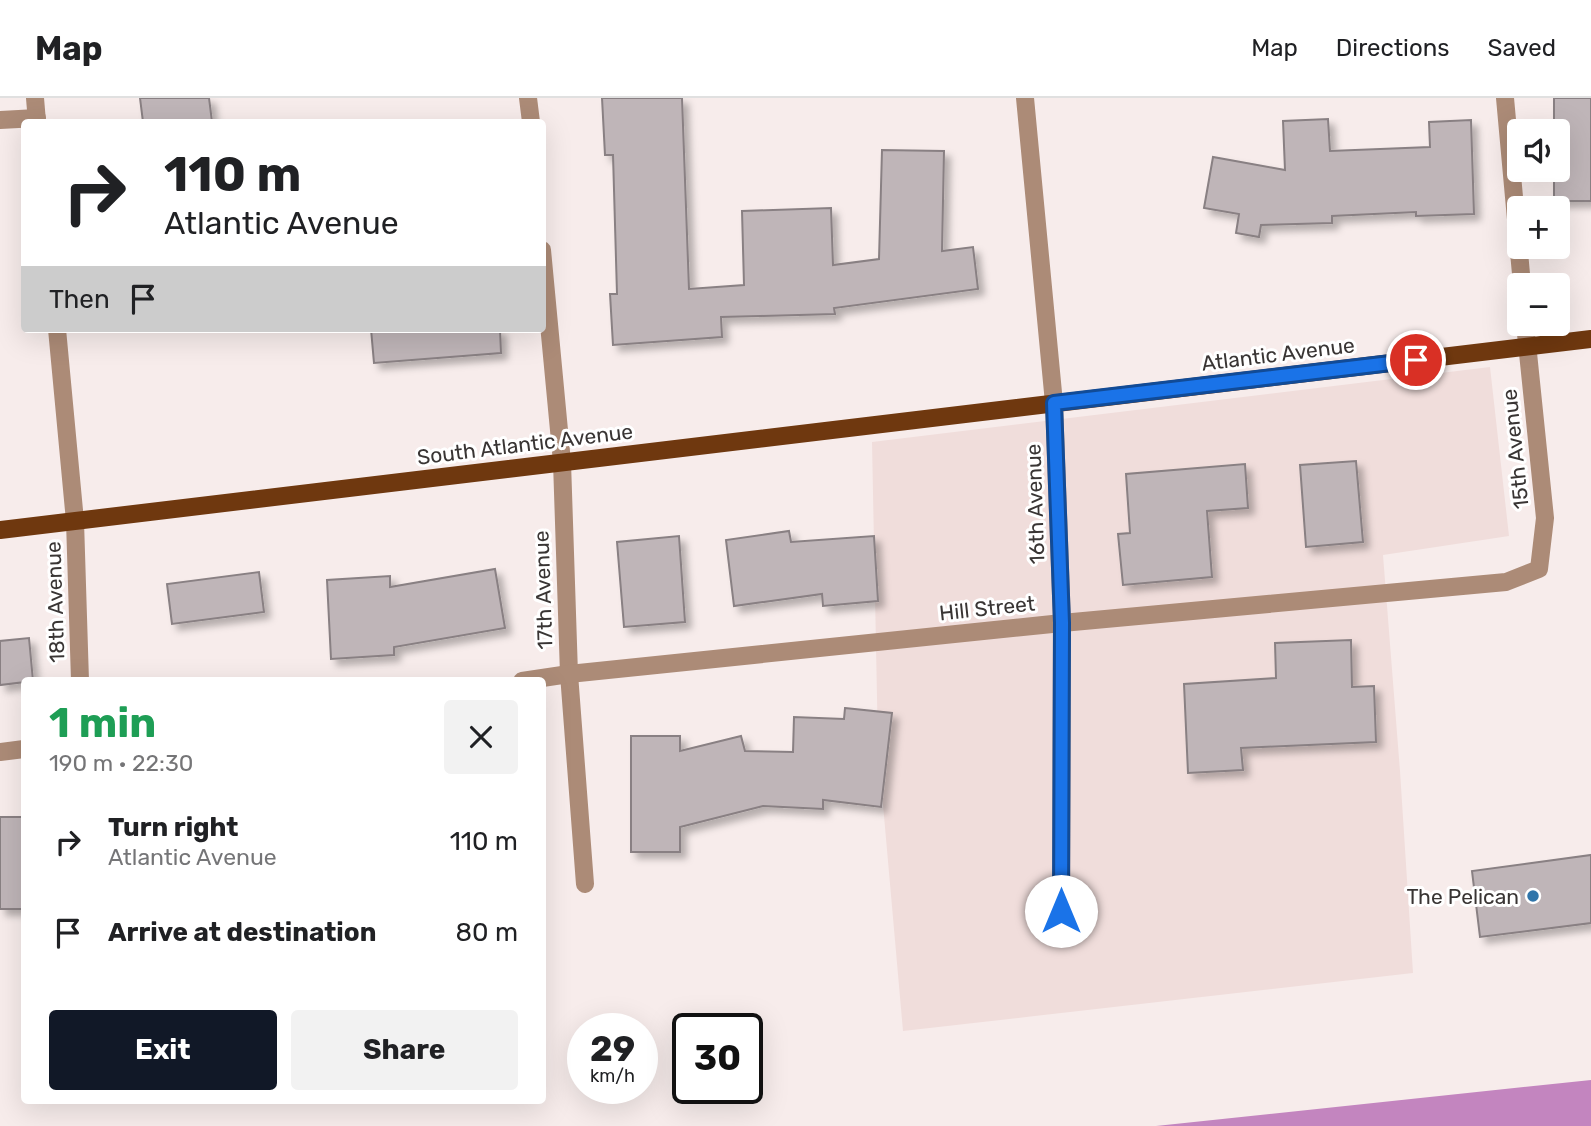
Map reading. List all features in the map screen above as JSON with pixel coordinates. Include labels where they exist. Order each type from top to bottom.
[{"type":"main road","name":"Atlantic Avenue","points":[[1054,403],[1591,340]]},
{"type":"main road","name":"South Atlantic Avenue","points":[[0,530],[1054,403]]},
{"type":"street","points":[[35,98],[37,119]]},
{"type":"street","points":[[528,98],[531,119]]},
{"type":"street","name":"16th Avenue","points":[[1025,98],[1054,403],[1062,623],[1061,911]]},
{"type":"street","points":[[1505,98],[1520,273]]},
{"type":"street","points":[[0,120],[21,120]]},
{"type":"street","name":"17th Avenue","points":[[546,292],[562,462],[569,674],[585,884]]},
{"type":"street","name":"18th Avenue","points":[[57,333],[75,521],[80,677]]},
{"type":"street","name":"15th Avenue","points":[[1526,336],[1545,518],[1539,569]]},
{"type":"street","name":"Hill Street","points":[[546,677],[1062,623],[1506,582],[1539,569]]},
{"type":"street","points":[[0,752],[21,750]]},
{"type":"shaded area","points":[[1490,367],[1509,536],[1383,555],[1413,973],[903,1031],[878,748],[872,442]]},
{"type":"shaded area","points":[[1591,1080],[1591,1126],[1156,1126]]},
{"type":"building","points":[[140,98],[209,98],[212,119],[143,119]]},
{"type":"building","points":[[602,98],[682,98],[689,289],[744,285],[742,211],[831,208],[833,265],[879,259],[882,150],[944,151],[942,251],[973,247],[978,289],[834,308],[835,314],[721,317],[722,337],[613,345],[610,294],[617,294],[613,155],[605,155]]},
{"type":"building","points":[[1554,98],[1591,98],[1591,201],[1570,201],[1570,196],[1554,196],[1554,182],[1570,182],[1570,119],[1554,119]]},
{"type":"building","points":[[1328,119],[1330,151],[1430,147],[1429,122],[1471,120],[1474,214],[1416,216],[1416,212],[1332,216],[1332,223],[1261,225],[1259,237],[1236,233],[1239,214],[1204,208],[1213,157],[1285,170],[1283,121]]},
{"type":"building","points":[[371,333],[500,333],[501,353],[374,363]]},
{"type":"building","points":[[1356,461],[1363,542],[1306,547],[1300,465]]},
{"type":"building","points":[[1245,464],[1248,508],[1207,511],[1212,577],[1123,585],[1118,534],[1130,533],[1126,474]]},
{"type":"building","points":[[789,531],[791,542],[874,536],[878,601],[823,606],[822,594],[734,606],[726,540]]},
{"type":"building","points":[[679,536],[685,622],[624,627],[617,542]]},
{"type":"building","points":[[495,569],[505,628],[394,647],[394,655],[331,659],[327,580],[390,576],[390,587]]},
{"type":"building","points":[[259,572],[264,612],[172,624],[167,584]]},
{"type":"building","points":[[29,638],[33,677],[21,677],[21,682],[0,685],[0,641]]},
{"type":"building","points":[[1351,640],[1352,687],[1374,686],[1376,742],[1241,748],[1243,770],[1188,773],[1184,684],[1276,678],[1275,643]]},
{"type":"building","points":[[845,708],[892,713],[881,807],[823,800],[823,809],[763,806],[680,827],[680,852],[631,852],[631,736],[680,736],[680,751],[741,736],[745,751],[793,752],[794,717],[844,719]]},
{"type":"building","points":[[0,817],[21,817],[21,909],[0,909]]},
{"type":"building","name":"The Pelican","points":[[1591,855],[1591,923],[1480,937],[1472,871]]},
{"type":"place","name":"The Pelican","points":[[1533,896]]},
{"type":"route","points":[[1061,911],[1062,623],[1054,403],[1416,360]]}]
